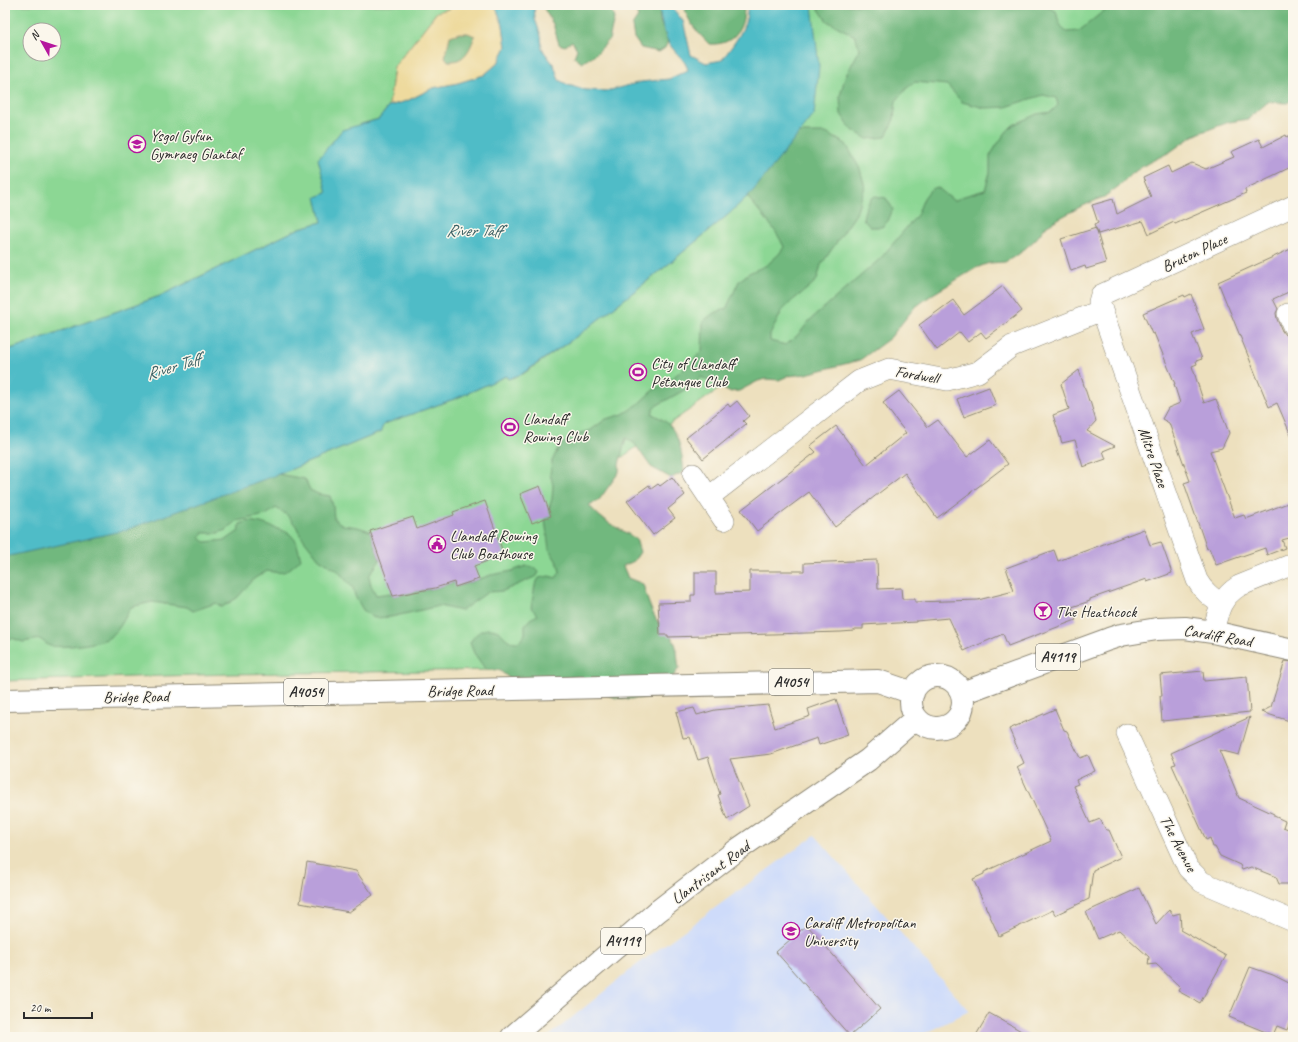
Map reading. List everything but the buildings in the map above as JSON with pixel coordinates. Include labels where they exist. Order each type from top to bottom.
[{"type":"main road","name":"Cardiff Road","points":[[962,693],[1121,635],[1157,629],[1185,628],[1213,632],[1293,650]]},
{"type":"main road","points":[[940,676],[948,678],[956,683],[962,693],[963,707],[956,722],[940,729],[931,728],[916,718],[912,710],[911,702],[913,693],[917,686],[924,680],[940,676]]},
{"type":"main road","name":"Bridge Road","points":[[5,700],[878,681],[913,693]]},
{"type":"main road","name":"Llantrisant Road","points":[[512,1037],[658,911],[737,850],[868,760],[916,718]]},
{"type":"street","name":"Bruton Place","points":[[1100,306],[1101,295],[1293,206]]},
{"type":"street","name":"Fordwell","points":[[709,497],[860,381],[889,369],[947,380],[978,372],[1012,346],[1100,306]]},
{"type":"street","name":"Mitre Place","points":[[1100,306],[1197,580],[1206,593],[1222,604]]},
{"type":"street","points":[[693,474],[724,520]]},
{"type":"street","points":[[1213,632],[1218,612],[1226,596],[1239,586],[1293,564]]},
{"type":"street","name":"The Avenue","points":[[1127,734],[1188,868],[1202,882],[1293,921]]},
{"type":"shaded area","name":"Cardiff Metropolitan University","points":[[815,835],[969,1011],[918,1037],[548,1037],[638,964]]},
{"type":"green space","name":"Ysgol Gyfun Gymraeg Glantaf","points":[[5,5],[452,5],[448,9],[437,12],[394,67],[389,106],[379,119],[361,124],[327,193],[317,197],[322,222],[300,228],[160,296],[5,351]]},
{"type":"green space","points":[[542,5],[610,5],[614,19],[609,40],[597,53],[582,63],[574,57],[577,49],[572,41],[565,46],[559,44],[553,24]]},
{"type":"green space","points":[[633,5],[659,5],[660,21],[668,41],[665,48],[659,52],[641,48],[634,38],[632,26],[638,17]]},
{"type":"green space","points":[[684,5],[744,5],[744,13],[740,28],[731,39],[718,44],[709,44],[693,26],[687,16]]},
{"type":"green space","points":[[812,5],[1293,5],[1293,84],[743,372],[621,458],[569,488],[662,665],[499,670],[230,674],[5,681],[5,557],[126,530],[287,471],[381,432],[380,431],[384,424],[457,398],[506,376],[508,379],[523,374],[580,334],[729,214]]},
{"type":"green space","points":[[816,5],[1043,5],[1056,11],[1059,23],[1066,32],[1079,31],[1111,5],[1293,5],[1293,99],[1287,103],[1268,102],[1248,119],[1229,122],[1194,135],[1170,152],[1148,163],[1131,174],[1119,186],[1104,197],[1080,207],[1047,225],[1036,239],[1019,254],[1005,262],[989,263],[976,268],[933,294],[914,308],[890,338],[860,360],[806,374],[788,376],[779,380],[766,379],[758,381],[739,391],[729,392],[701,377],[695,384],[654,407],[652,414],[666,422],[671,427],[677,438],[680,445],[684,472],[671,478],[651,467],[634,443],[626,438],[619,464],[619,472],[599,500],[589,505],[605,521],[636,539],[640,552],[634,561],[623,566],[628,578],[643,584],[648,602],[654,615],[674,641],[677,651],[679,668],[669,683],[662,690],[651,696],[627,699],[613,697],[579,677],[573,676],[567,678],[513,681],[499,670],[486,670],[474,653],[470,643],[475,635],[482,630],[491,629],[500,632],[510,641],[519,642],[525,634],[525,625],[530,619],[538,615],[531,608],[535,585],[539,578],[549,576],[556,578],[560,572],[558,564],[549,549],[545,520],[552,499],[553,485],[550,474],[552,461],[559,447],[574,435],[591,430],[606,419],[623,414],[691,363],[702,351],[703,321],[714,313],[726,309],[739,281],[749,273],[767,265],[784,247],[776,232],[743,191],[785,133],[826,133],[846,144],[860,169],[865,187],[856,214],[821,265],[817,280],[782,311],[770,335],[770,341],[786,345],[799,334],[810,320],[881,258],[917,215],[924,198],[930,190],[937,187],[954,201],[964,196],[985,190],[990,172],[990,156],[1007,131],[1013,125],[1037,114],[1051,112],[1058,105],[1056,98],[1043,95],[1006,107],[985,108],[962,102],[947,85],[915,82],[907,88],[896,101],[894,119],[886,137],[867,139],[851,129],[841,114],[840,96],[845,77],[860,49],[855,36],[827,21]]},
{"type":"green space","points":[[459,33],[468,33],[475,36],[471,46],[462,58],[454,61],[448,61],[445,57],[450,36]]},
{"type":"green space","points":[[875,196],[886,198],[893,209],[888,221],[882,227],[870,227],[863,219],[870,200]]},
{"type":"green space","points":[[267,472],[305,479],[310,490],[318,494],[330,496],[333,506],[334,519],[343,525],[358,527],[370,531],[380,560],[369,576],[371,585],[376,595],[391,593],[393,596],[435,588],[454,582],[456,587],[491,575],[512,571],[526,566],[535,568],[539,572],[537,576],[503,591],[488,592],[461,611],[439,606],[391,617],[374,618],[363,610],[355,596],[353,588],[337,570],[319,559],[287,515],[276,508],[266,515],[237,521],[226,530],[218,533],[202,533],[200,538],[205,542],[226,540],[239,531],[240,524],[249,521],[261,523],[289,533],[296,541],[301,559],[286,571],[267,571],[255,578],[237,598],[222,607],[216,603],[193,611],[187,607],[152,602],[131,607],[117,631],[110,637],[99,642],[72,646],[50,646],[40,639],[23,642],[12,638],[5,641],[5,549]]},
{"type":"sand","points":[[452,5],[495,5],[503,25],[506,47],[498,63],[484,75],[458,83],[433,88],[407,101],[389,106],[394,67],[437,12],[448,9]],"holes":[[[459,33],[468,33],[475,36],[466,54],[458,60],[448,61],[445,57],[450,36]]]},
{"type":"water","name":"River Taff","points":[[495,5],[534,5],[535,19],[541,36],[542,49],[554,65],[559,80],[568,85],[586,90],[607,91],[641,82],[669,79],[688,70],[685,63],[672,48],[665,36],[659,5],[673,5],[674,10],[683,21],[691,55],[706,63],[722,60],[743,28],[746,20],[747,5],[812,5],[819,67],[814,115],[754,190],[729,214],[580,334],[522,374],[508,379],[506,376],[457,398],[384,424],[381,432],[287,471],[126,530],[5,557],[5,351],[160,296],[300,228],[322,222],[316,197],[327,193],[318,159],[342,130],[379,119],[389,106],[407,101],[433,88],[458,83],[484,75],[498,63],[506,47],[503,25]]},
{"type":"place","name":"Ysgol Gyfun Gymraeg Glantaf","points":[[137,144]]},
{"type":"place","name":"City of Llandaff Pétanque Club","points":[[638,372]]},
{"type":"place","name":"Llandaff Rowing Club","points":[[510,427]]},
{"type":"place","name":"Llandaff Rowing Club Boathouse","points":[[437,544]]},
{"type":"place","name":"The Heathcock","points":[[1043,611]]},
{"type":"place","name":"Cardiff Metropolitan University","points":[[791,931]]}]
